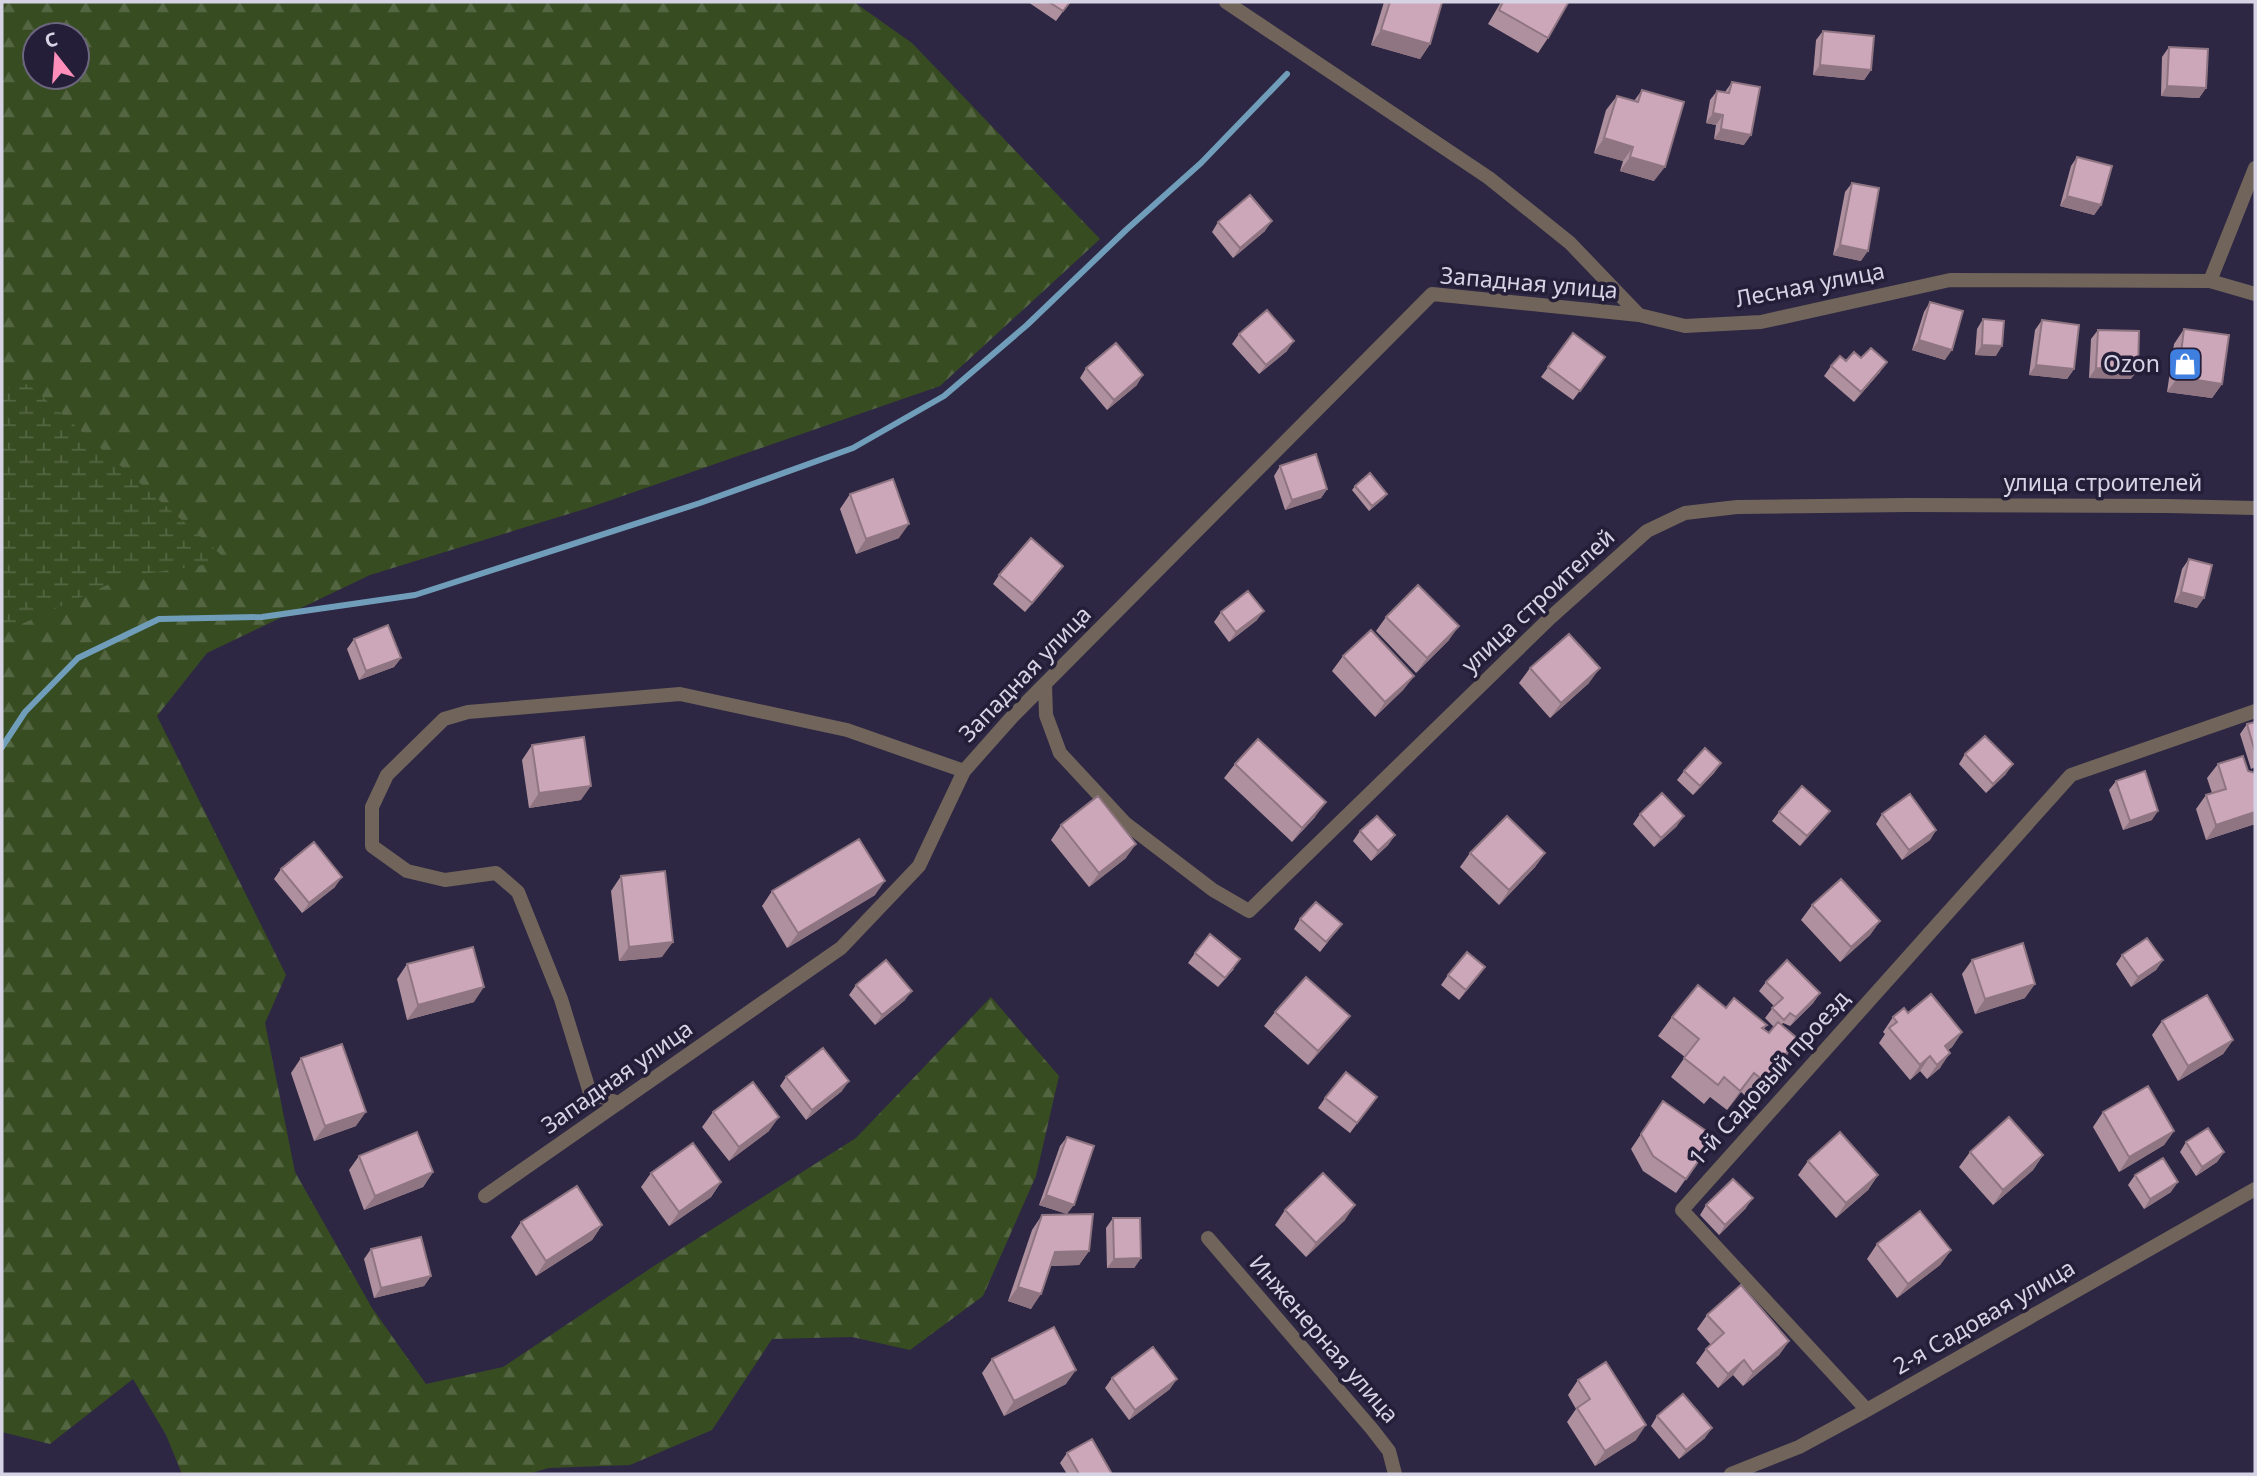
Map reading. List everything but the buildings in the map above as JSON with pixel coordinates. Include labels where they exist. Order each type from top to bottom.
[{"type":"street","points":[[1226,2],[1489,178],[1570,243],[1639,315]]},
{"type":"street","points":[[2210,281],[2255,168]]},
{"type":"street","name":"Лесная улица","points":[[1639,315],[1685,326],[1761,322],[1950,280],[2210,281],[2255,294]]},
{"type":"street","name":"Западная улица","points":[[485,1196],[841,948],[919,866],[964,771],[1045,685],[1432,293],[1639,315]]},
{"type":"street","name":"улица строителей","points":[[1045,685],[1046,715],[1060,753],[1125,823],[1213,890],[1249,911],[1550,618],[1647,531],[1685,513],[1737,507],[1908,505],[2255,508]]},
{"type":"street","points":[[619,1103],[590,1093],[561,999],[518,892],[496,873],[445,880],[407,871],[372,846],[372,807],[387,775],[444,719],[468,712],[680,694],[847,730],[964,771]]},
{"type":"street","name":"1-й Садовый проезд","points":[[1867,1410],[1682,1210],[2071,775],[2255,711]]},
{"type":"street","name":"2-я Садовая улица","points":[[1731,1474],[1799,1447],[2255,1189]]},
{"type":"street","name":"Инженерная улица","points":[[1208,1238],[1372,1429],[1389,1451],[1395,1474]]},
{"type":"green space","points":[[2,2],[854,2],[912,43],[1100,239],[940,386],[588,508],[370,575],[207,653],[157,716],[286,975],[265,1023],[295,1172],[372,1308],[426,1384],[503,1367],[654,1266],[856,1138],[991,997],[1059,1076],[1036,1176],[983,1296],[910,1350],[852,1337],[772,1339],[712,1430],[630,1465],[549,1468],[528,1474],[182,1474],[166,1435],[133,1379],[50,1444],[2,1432]]},
{"type":"green space","points":[[28,384],[228,561],[125,577],[2,633],[2,389]]},
{"type":"waterway","points":[[2,747],[25,712],[78,658],[159,619],[262,617],[415,595],[700,503],[853,448],[944,396],[1027,325],[1201,163],[1287,74]]},
{"type":"place","name":"Ozon","points":[[2185,364]]}]
